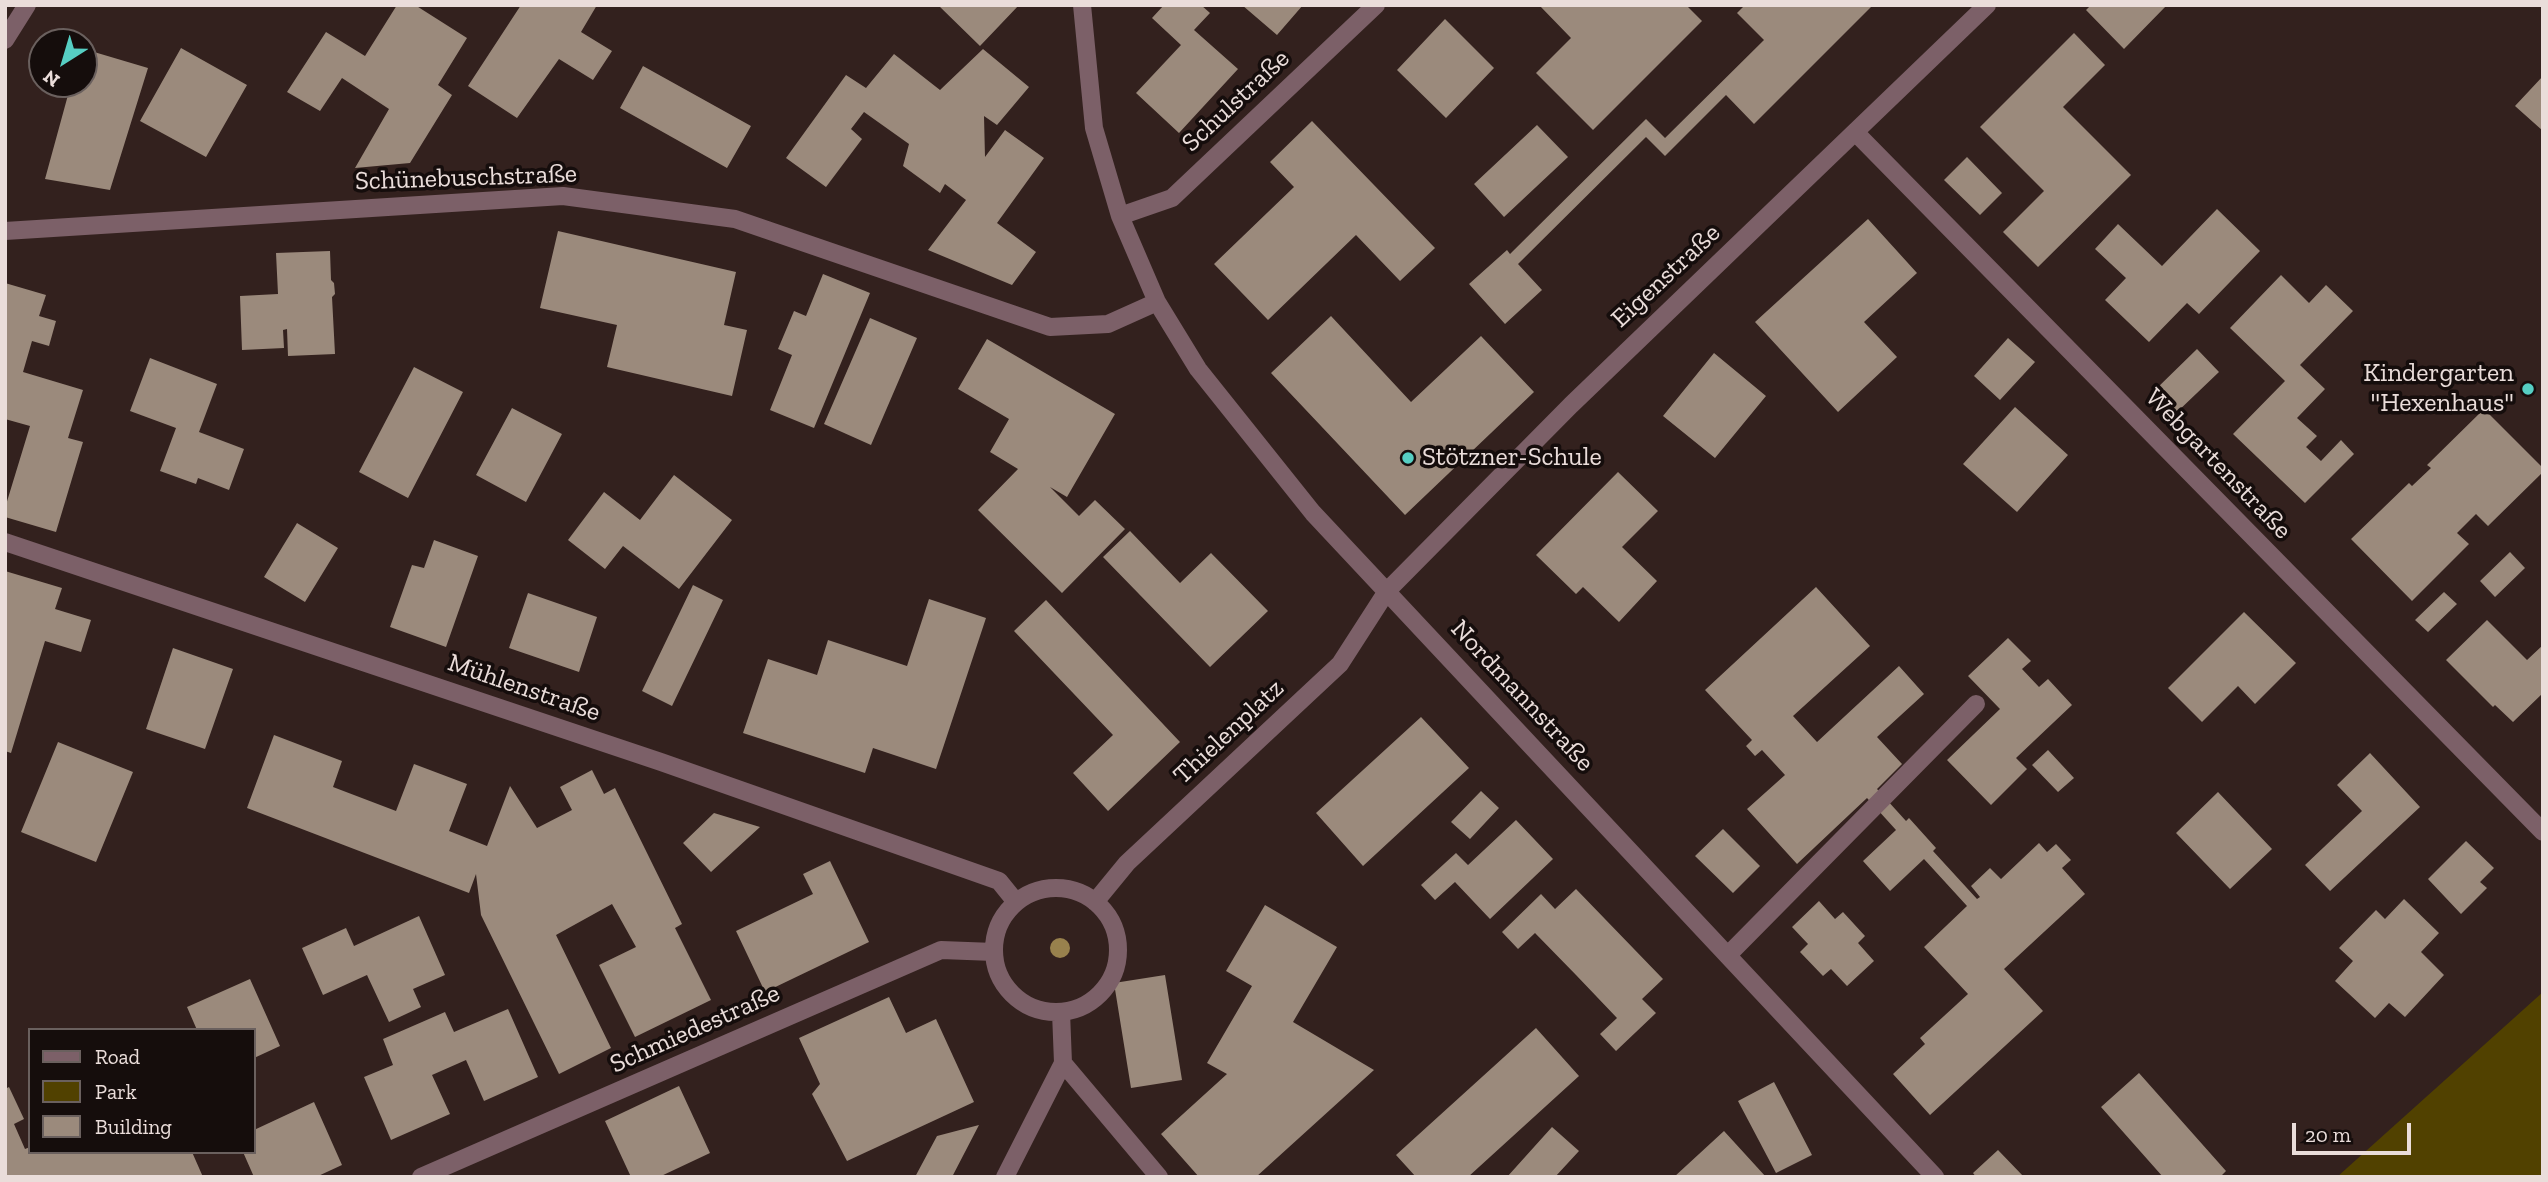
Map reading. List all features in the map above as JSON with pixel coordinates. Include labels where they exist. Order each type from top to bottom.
[{"type":"street","points":[[5,40],[27,5]]},
{"type":"street","name":"Nordmannstraße","points":[[1082,5],[1094,128],[1120,216],[1157,302],[1198,369],[1313,513],[1935,1177]]},
{"type":"street","name":"Schulstraße","points":[[1120,216],[1172,198],[1376,5]]},
{"type":"street","name":"Eigenstraße","points":[[1387,591],[1608,369],[1987,5]]},
{"type":"street","name":"Webgartenstraße","points":[[1856,133],[2543,832]]},
{"type":"street","name":"Schünebuschstraße","points":[[5,231],[563,196],[735,219],[1050,327],[1108,324],[1157,302]]},
{"type":"street","name":"Mühlenstraße","points":[[5,542],[661,762],[999,881],[1016,902]]},
{"type":"street","name":"Thielenplatz","points":[[1095,902],[1127,863],[1339,664],[1387,591]]},
{"type":"street","points":[[1728,955],[1976,704]]},
{"type":"street","points":[[1064,888],[1080,892],[1095,902],[1109,917],[1117,936],[1118,958],[1111,978],[1099,995],[1082,1006],[1061,1012],[1036,1008],[1015,996],[1004,984],[994,952],[996,934],[1004,916],[1016,902],[1031,893],[1047,889],[1064,888]]},
{"type":"street","name":"Schmiedestraße","points":[[421,1177],[941,950],[994,952]]},
{"type":"street","points":[[1005,1177],[1063,1063],[1061,1012]]},
{"type":"street","points":[[1063,1063],[1159,1177]]},
{"type":"green space","points":[[2543,992],[2543,1177],[2337,1177]]},
{"type":"building","points":[[397,5],[415,5],[467,38],[438,85],[452,95],[410,163],[355,168],[389,109],[342,78],[320,111],[287,92],[326,32],[365,56]]},
{"type":"building","points":[[521,5],[597,5],[581,32],[612,51],[593,80],[559,59],[517,118],[468,86]]},
{"type":"building","points":[[938,5],[1019,5],[980,46]]},
{"type":"building","points":[[1164,5],[1201,5],[1210,13],[1194,30],[1238,69],[1179,133],[1136,93],[1181,45],[1152,18]]},
{"type":"building","points":[[1242,5],[1303,5],[1277,35]]},
{"type":"building","points":[[1539,5],[1686,5],[1702,21],[1593,130],[1536,73],[1571,38]]},
{"type":"building","points":[[1745,5],[1873,5],[1754,124],[1726,95],[1665,156],[1646,137],[1518,264],[1542,290],[1505,324],[1469,284],[1507,250],[1510,254],[1646,119],[1665,138],[1764,40],[1737,13]]},
{"type":"building","points":[[2091,5],[2167,5],[2124,49],[2086,10]]},
{"type":"building","points":[[1445,19],[1494,68],[1446,118],[1397,70]]},
{"type":"building","points":[[2074,33],[2105,65],[2063,107],[2131,175],[2038,267],[2003,232],[2044,191],[1980,127]]},
{"type":"building","points":[[181,48],[247,85],[206,157],[140,121]]},
{"type":"building","points":[[983,49],[1029,87],[997,125],[984,116],[985,157],[1005,130],[1044,158],[997,223],[1036,252],[1012,285],[928,250],[966,200],[945,184],[940,193],[903,166],[909,144],[864,112],[851,129],[862,139],[826,187],[786,158],[846,75],[866,88],[894,54],[940,90]]},
{"type":"building","points":[[98,53],[148,68],[110,190],[45,179],[67,98],[98,98]]},
{"type":"building","points":[[643,66],[751,126],[727,168],[620,108]]},
{"type":"building","points":[[2543,76],[2543,131],[2515,106]]},
{"type":"building","points":[[1312,121],[1435,248],[1400,281],[1356,235],[1268,320],[1214,264],[1294,187],[1270,162]]},
{"type":"building","points":[[1537,125],[1568,157],[1504,217],[1474,184]]},
{"type":"building","points":[[1967,157],[2002,193],[1980,215],[1944,180]]},
{"type":"building","points":[[2217,209],[2260,251],[2199,314],[2187,303],[2149,342],[2105,300],[2126,278],[2095,249],[2118,224],[2162,266]]},
{"type":"building","points":[[1868,219],[1917,273],[1864,322],[1897,357],[1838,412],[1755,322]]},
{"type":"building","points":[[558,231],[736,272],[724,325],[747,330],[732,396],[607,367],[617,325],[540,308]]},
{"type":"building","points":[[330,251],[331,280],[335,294],[332,297],[335,354],[288,356],[287,329],[283,330],[284,348],[242,350],[240,296],[278,294],[276,253]]},
{"type":"building","points":[[823,274],[870,293],[814,428],[770,410],[792,355],[778,349],[794,311],[806,316]]},
{"type":"building","points":[[2281,275],[2309,303],[2326,285],[2353,311],[2300,365],[2325,389],[2297,418],[2317,436],[2306,447],[2321,461],[2341,440],[2354,454],[2305,503],[2233,434],[2285,381],[2230,328]]},
{"type":"building","points":[[5,283],[46,295],[39,316],[56,321],[49,346],[32,341],[23,372],[83,390],[68,438],[83,442],[56,532],[5,517],[5,508],[30,426],[5,419]]},
{"type":"building","name":"Stötzner-Schule","points":[[1331,316],[1411,402],[1481,336],[1534,392],[1405,515],[1271,373]]},
{"type":"building","points":[[870,318],[917,338],[871,445],[824,424]]},
{"type":"building","points":[[2008,338],[2035,362],[2000,400],[1974,376]]},
{"type":"building","points":[[987,339],[1115,414],[1067,497],[1050,487],[1079,516],[1095,500],[1125,529],[1062,593],[978,510],[1018,469],[990,452],[1009,419],[958,389]]},
{"type":"building","points":[[2197,349],[2219,372],[2175,414],[2154,391]]},
{"type":"building","points":[[1714,353],[1766,396],[1715,458],[1663,416]]},
{"type":"building","points":[[150,358],[217,384],[199,432],[244,449],[229,490],[198,478],[196,484],[160,471],[176,428],[130,411]]},
{"type":"building","points":[[414,367],[463,392],[408,498],[359,472]]},
{"type":"building","points":[[2015,407],[2068,455],[2017,512],[1963,464]]},
{"type":"building","points":[[512,408],[562,434],[526,502],[476,475]]},
{"type":"building","points":[[2484,409],[2543,468],[2543,472],[2488,526],[2476,514],[2457,533],[2469,544],[2412,601],[2351,539],[2409,483],[2412,486],[2431,468],[2427,465]]},
{"type":"building","points":[[1618,472],[1658,511],[1622,547],[1657,581],[1619,622],[1583,587],[1576,594],[1536,555]]},
{"type":"building","points":[[674,475],[732,520],[679,589],[623,546],[605,569],[568,540],[604,492],[640,520]]},
{"type":"building","points":[[297,523],[338,548],[305,602],[264,577]]},
{"type":"building","points":[[1130,531],[1180,583],[1211,553],[1268,611],[1210,667],[1103,557]]},
{"type":"building","points":[[434,540],[478,556],[446,647],[390,627],[412,565],[424,568]]},
{"type":"building","points":[[2510,552],[2525,568],[2495,597],[2480,581]]},
{"type":"building","points":[[5,571],[62,588],[55,609],[91,620],[81,652],[45,641],[11,753],[5,751]]},
{"type":"building","points":[[693,585],[723,600],[672,706],[642,691]]},
{"type":"building","points":[[1816,587],[1870,646],[1793,716],[1817,742],[1899,666],[1924,694],[1877,737],[1902,764],[1877,789],[1906,821],[1909,818],[1936,848],[1933,851],[1977,899],[1980,897],[1971,886],[1990,868],[2001,879],[2039,843],[2047,852],[2056,844],[2071,860],[2062,868],[2085,894],[2004,969],[2043,1011],[1930,1115],[1893,1074],[1925,1044],[1920,1038],[1968,994],[1924,947],[1967,906],[1924,859],[1890,891],[1863,861],[1896,830],[1867,798],[1797,864],[1747,809],[1785,775],[1762,750],[1755,756],[1746,746],[1752,740],[1705,690]]},
{"type":"building","points":[[2444,592],[2457,604],[2428,632],[2415,620]]},
{"type":"building","points":[[528,593],[597,617],[579,672],[509,648]]},
{"type":"building","points":[[929,599],[986,618],[936,769],[873,748],[865,773],[743,733],[768,659],[817,675],[828,640],[907,666]]},
{"type":"building","points":[[1046,600],[1180,742],[1108,811],[1073,773],[1113,735],[1014,631]]},
{"type":"building","points":[[2244,612],[2296,663],[2255,704],[2238,686],[2202,722],[2168,688]]},
{"type":"building","points":[[2487,620],[2527,660],[2543,645],[2543,693],[2513,722],[2495,705],[2493,707],[2446,660]]},
{"type":"building","points":[[2008,638],[2031,661],[2022,669],[2039,687],[2048,679],[2072,705],[2016,758],[2027,769],[1991,805],[1947,760],[2000,709],[1968,676]]},
{"type":"building","points":[[173,648],[233,669],[205,749],[146,729]]},
{"type":"building","points":[[1421,717],[1469,768],[1363,866],[1316,813]]},
{"type":"building","points":[[274,735],[342,761],[333,787],[396,811],[414,764],[467,784],[449,831],[487,846],[510,786],[537,828],[572,810],[560,787],[592,770],[604,794],[615,788],[682,924],[675,928],[711,1000],[635,1037],[599,965],[636,947],[612,904],[556,935],[611,1048],[559,1074],[481,915],[476,874],[469,893],[247,808]]},
{"type":"building","points":[[58,742],[133,772],[96,862],[21,832]]},
{"type":"building","points":[[2048,750],[2074,778],[2058,792],[2032,765]]},
{"type":"building","points":[[2370,753],[2420,807],[2330,891],[2305,865],[2362,811],[2337,785]]},
{"type":"building","points":[[1481,791],[1499,808],[1470,839],[1451,822]]},
{"type":"building","points":[[2218,792],[2272,849],[2230,889],[2176,833]]},
{"type":"building","points":[[714,813],[760,827],[711,872],[683,843]]},
{"type":"building","points":[[1516,820],[1553,859],[1490,919],[1455,882],[1435,900],[1421,885],[1456,853],[1468,865]]},
{"type":"building","points":[[1723,829],[1760,866],[1733,893],[1695,856]]},
{"type":"building","points":[[2466,841],[2494,868],[2480,882],[2487,888],[2461,914],[2428,879]]},
{"type":"building","points":[[830,861],[869,942],[765,992],[736,931],[813,894],[803,874]]},
{"type":"building","points":[[1576,889],[1663,979],[1642,999],[1656,1013],[1616,1051],[1600,1034],[1617,1018],[1576,975],[1535,933],[1518,949],[1502,932],[1541,894],[1555,909]]},
{"type":"building","points":[[2404,899],[2439,933],[2421,952],[2444,975],[2405,1017],[2389,1003],[2375,1018],[2335,981],[2353,961],[2339,948],[2376,910],[2385,919]]},
{"type":"building","points":[[1819,901],[1835,919],[1843,912],[1865,936],[1858,943],[1874,961],[1847,986],[1831,969],[1823,976],[1800,952],[1808,944],[1792,927]]},
{"type":"building","points":[[1265,905],[1337,947],[1293,1022],[1374,1070],[1256,1177],[1199,1177],[1161,1134],[1227,1074],[1207,1063],[1252,986],[1226,971]]},
{"type":"building","points":[[419,916],[445,975],[413,989],[421,1007],[389,1022],[367,975],[323,995],[302,948],[346,928],[354,946]]},
{"type":"building","points":[[1165,975],[1182,1080],[1131,1088],[1114,983]]},
{"type":"building","points":[[250,979],[280,1046],[256,1057],[256,1028],[196,1028],[187,1007]]},
{"type":"building","points":[[889,997],[906,1033],[936,1019],[974,1102],[847,1161],[812,1094],[820,1084],[799,1038]]},
{"type":"building","points":[[508,1009],[538,1077],[484,1101],[466,1060],[432,1075],[450,1114],[391,1140],[364,1077],[393,1065],[383,1039],[445,1012],[454,1032]]},
{"type":"building","points":[[1536,1028],[1579,1076],[1468,1177],[1416,1177],[1396,1155]]},
{"type":"building","points":[[2139,1073],[2226,1171],[2220,1177],[2163,1177],[2101,1107]]},
{"type":"building","points":[[1774,1082],[1812,1155],[1776,1173],[1738,1101]]},
{"type":"building","points":[[679,1086],[710,1153],[659,1177],[631,1177],[605,1121]]},
{"type":"building","points":[[9,1087],[24,1119],[14,1124],[25,1149],[28,1148],[28,1154],[193,1154],[203,1177],[5,1177],[5,1089]]},
{"type":"building","points":[[314,1102],[342,1165],[316,1177],[254,1177],[244,1154],[256,1154],[256,1129]]},
{"type":"building","points":[[979,1125],[952,1177],[915,1177],[937,1136]]},
{"type":"building","points":[[1552,1127],[1579,1151],[1555,1177],[1507,1177]]},
{"type":"building","points":[[1724,1131],[1766,1177],[1674,1177]]},
{"type":"building","points":[[1998,1150],[2024,1177],[1976,1177],[1973,1173]]},
{"type":"place","name":"Kindergarten \"Hexenhaus\"","points":[[2528,389]]},
{"type":"place","name":"Stötzner-Schule","points":[[1408,458]]}]
